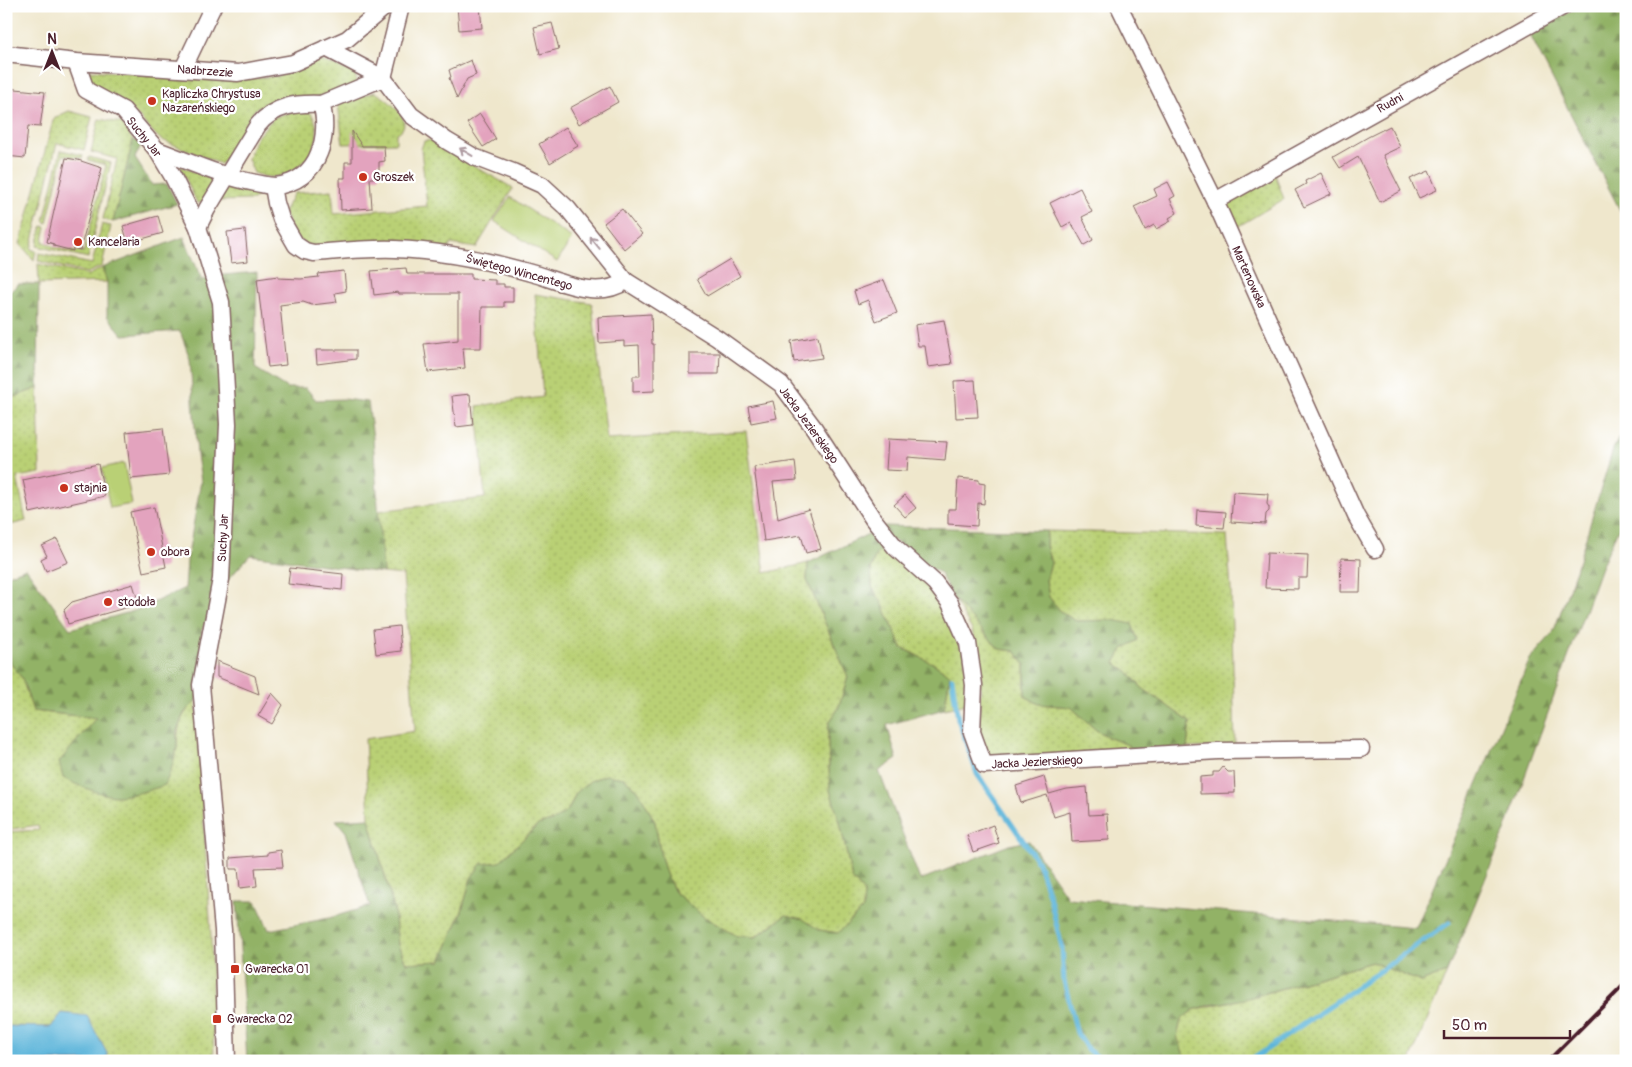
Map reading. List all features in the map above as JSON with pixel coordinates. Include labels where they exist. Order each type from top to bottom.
[{"type":"street","points":[[183,69],[212,6]]},
{"type":"street","name":"Nadbrzezie","points":[[6,54],[76,62],[238,73],[293,63],[347,39],[386,6]]},
{"type":"street","points":[[383,78],[401,6]]},
{"type":"street","name":"Martenowska","points":[[1119,6],[1215,201],[1356,516],[1375,550]]},
{"type":"street","name":"Rudni","points":[[1215,201],[1564,6]]},
{"type":"street","points":[[326,48],[383,78],[411,115],[448,141],[474,157],[542,185],[568,209],[626,281]]},
{"type":"street","name":"Suchy Jar","points":[[76,62],[86,90],[123,110],[157,150],[198,227],[221,302],[228,424],[221,579],[201,685],[223,930],[227,1061]]},
{"type":"street","points":[[198,227],[264,117],[284,107],[303,103],[321,104],[383,78]]},
{"type":"street","points":[[157,150],[227,176],[273,186],[285,184],[296,180],[314,165],[322,147],[324,113],[321,104]]},
{"type":"street","name":"Świętego Wincentego","points":[[273,186],[281,220],[296,245],[304,251],[314,253],[394,249],[468,256],[578,288],[609,289],[618,287],[626,281]]},
{"type":"street","name":"Jacka Jezierskiego","points":[[626,281],[717,338],[780,384],[814,428],[873,519],[896,548],[935,583],[950,603],[968,643],[974,685],[972,732],[984,765],[1218,751],[1361,749]]},
{"type":"green space","points":[[1582,6],[1599,6],[1626,21],[1626,222],[1528,31]]},
{"type":"green space","points":[[1599,6],[1626,6],[1626,21]]},
{"type":"green space","points":[[319,60],[347,70],[356,76],[356,84],[328,95],[289,100],[256,108],[221,164],[160,139],[128,106],[88,82],[87,70],[247,79],[285,74]]},
{"type":"green space","points":[[375,92],[393,105],[402,117],[404,123],[402,129],[396,134],[396,143],[343,144],[338,103]]},
{"type":"green space","points":[[298,110],[311,113],[316,124],[317,135],[309,156],[301,165],[280,176],[267,177],[254,173],[248,159],[256,138],[274,117]]},
{"type":"green space","points":[[69,111],[92,117],[84,150],[57,143],[31,249],[36,251],[34,260],[20,244],[53,121],[56,117]]},
{"type":"green space","points":[[99,119],[122,123],[133,140],[113,222],[103,219],[117,159],[91,152]]},
{"type":"green space","points":[[133,140],[142,143],[135,158],[152,185],[167,184],[177,204],[113,222]]},
{"type":"green space","points":[[435,140],[460,153],[460,158],[513,188],[476,248],[451,244],[448,249],[311,247],[295,237],[284,212],[294,193],[332,190],[334,214],[427,206],[421,149],[424,141]]},
{"type":"green space","points":[[61,150],[83,155],[82,158],[63,155],[47,223],[44,221]]},
{"type":"green space","points":[[89,157],[111,163],[88,258],[37,246],[42,226],[46,227],[43,241],[63,250],[84,251],[106,165],[88,160]]},
{"type":"green space","points":[[180,166],[217,181],[205,202],[197,203]]},
{"type":"green space","points":[[1275,174],[1284,199],[1232,230],[1222,207]]},
{"type":"green space","points":[[232,185],[247,189],[258,195],[253,200],[220,201],[226,188]]},
{"type":"green space","points":[[510,197],[572,238],[557,262],[494,221]]},
{"type":"green space","points":[[102,224],[111,226],[102,266],[87,273],[38,261],[39,253],[92,264]]},
{"type":"green space","points":[[184,237],[202,280],[224,275],[257,272],[255,368],[287,388],[306,388],[316,400],[343,399],[368,402],[373,438],[383,573],[250,555],[228,580],[217,597],[202,630],[201,666],[196,701],[184,713],[177,731],[177,748],[165,785],[134,794],[115,796],[103,794],[63,778],[59,762],[96,718],[33,711],[22,678],[11,664],[6,644],[6,576],[26,568],[70,629],[137,610],[185,588],[187,561],[201,481],[197,455],[190,359],[180,331],[123,335],[107,316],[107,282],[102,268]]},
{"type":"green space","points":[[38,264],[88,275],[102,268],[107,282],[39,284]]},
{"type":"green space","points":[[18,284],[39,284],[38,388],[6,400],[6,296]]},
{"type":"green space","points":[[535,294],[592,303],[607,440],[746,431],[765,573],[808,563],[807,580],[848,677],[838,709],[829,723],[830,790],[840,822],[852,879],[864,892],[863,909],[838,933],[819,930],[803,920],[786,915],[755,937],[737,936],[704,917],[675,892],[666,874],[661,857],[655,822],[638,790],[624,778],[576,793],[569,809],[555,820],[538,825],[499,862],[471,878],[462,911],[441,961],[406,963],[398,945],[394,909],[369,818],[365,739],[415,731],[403,575],[383,573],[378,511],[485,498],[477,406],[543,397]]},
{"type":"green space","points":[[38,388],[40,473],[17,477],[26,521],[6,526],[6,400]]},
{"type":"green space","points":[[1626,424],[1626,512],[1601,567],[1505,831],[1447,972],[1421,982],[1372,962],[1245,999],[1193,1010],[1181,1020],[1177,1037],[1184,1055],[1190,1061],[247,1061],[237,901],[256,901],[269,930],[329,918],[370,906],[346,832],[336,820],[369,818],[394,909],[398,945],[406,963],[441,961],[462,911],[471,878],[481,864],[499,862],[538,825],[555,820],[569,809],[576,793],[590,781],[606,775],[624,778],[638,790],[655,822],[661,857],[666,874],[675,892],[704,917],[737,936],[756,937],[786,915],[803,919],[819,930],[838,933],[863,909],[864,892],[852,879],[840,822],[830,790],[829,723],[838,709],[848,677],[807,580],[808,563],[885,526],[1047,531],[1046,546],[1051,563],[1046,580],[1049,597],[1061,612],[1076,621],[1113,620],[1132,624],[1138,640],[1123,649],[1115,663],[1130,674],[1142,688],[1190,722],[1187,748],[1136,751],[1126,744],[1096,730],[1071,707],[1039,704],[1025,696],[1025,664],[1015,651],[999,649],[953,598],[939,572],[922,564],[894,540],[876,554],[871,568],[872,587],[882,603],[902,648],[934,664],[950,675],[944,709],[887,725],[897,759],[879,771],[920,880],[1009,845],[1029,841],[1068,898],[1416,928],[1530,659],[1553,633],[1576,570],[1613,449]]},
{"type":"green space","points":[[124,463],[132,504],[110,508],[102,468]]},
{"type":"green space","points":[[1047,531],[1227,535],[1231,589],[1235,746],[1187,748],[1190,722],[1142,688],[1130,674],[1115,663],[1123,648],[1138,640],[1113,620],[1076,621],[1061,612],[1049,597],[1046,580],[1051,563],[1046,546]]},
{"type":"green space","points":[[887,546],[924,579],[948,610],[964,644],[967,704],[944,709],[950,675],[934,664],[902,648],[882,603],[872,587],[871,568],[876,554]]},
{"type":"green space","points":[[953,598],[999,649],[1015,651],[1025,664],[1025,696],[1039,704],[1071,707],[1096,730],[1126,744],[1136,751],[988,761],[979,731],[981,676],[972,630]]},
{"type":"green space","points":[[6,644],[11,664],[22,678],[33,711],[96,718],[177,748],[180,722],[196,701],[211,936],[214,1061],[105,1061],[108,1055],[51,1027],[6,1026],[6,832],[39,830],[38,825],[6,830]]},
{"type":"green space","points":[[1372,962],[1421,982],[1447,972],[1410,1061],[1190,1061],[1184,1055],[1177,1037],[1181,1020],[1193,1010],[1263,994]]},
{"type":"water","points":[[62,1013],[87,1016],[108,1055],[105,1061],[6,1061],[6,1026],[51,1027]]},
{"type":"building","points":[[457,6],[480,6],[482,28],[459,30]]},
{"type":"building","points":[[552,23],[559,49],[540,54],[534,27]]},
{"type":"building","points":[[471,60],[476,75],[467,79],[457,99],[449,78],[451,77],[449,70]]},
{"type":"building","points":[[610,86],[618,102],[579,124],[570,108]]},
{"type":"building","points":[[6,88],[45,92],[40,127],[28,126],[25,158],[6,156]]},
{"type":"building","points":[[480,114],[496,139],[483,147],[467,123]]},
{"type":"building","points":[[1390,126],[1400,147],[1383,155],[1401,191],[1380,202],[1358,157],[1340,168],[1333,157]]},
{"type":"building","points":[[566,127],[578,146],[550,163],[539,144]]},
{"type":"building","name":"Groszek","points":[[352,131],[362,146],[384,146],[385,161],[379,162],[379,178],[370,178],[372,208],[341,210],[340,178],[345,178],[345,162],[352,162]]},
{"type":"building","points":[[66,158],[102,168],[80,250],[73,248],[73,251],[47,242]]},
{"type":"building","points":[[1429,171],[1437,190],[1419,198],[1410,179]]},
{"type":"building","points":[[1321,173],[1331,194],[1304,207],[1295,190],[1306,184],[1305,181]]},
{"type":"building","points":[[1168,182],[1175,196],[1170,199],[1177,213],[1169,218],[1171,221],[1156,229],[1154,225],[1145,230],[1134,207],[1157,196],[1154,189]]},
{"type":"building","points":[[1080,188],[1092,212],[1082,217],[1093,240],[1084,245],[1071,222],[1062,227],[1050,203]]},
{"type":"building","points":[[622,209],[642,234],[624,249],[604,223]]},
{"type":"building","points":[[158,216],[163,233],[128,243],[123,226]]},
{"type":"building","points":[[245,230],[248,261],[231,263],[227,232]]},
{"type":"building","points":[[730,259],[740,276],[707,296],[697,279]]},
{"type":"building","points":[[406,268],[407,274],[471,274],[471,279],[495,280],[495,284],[513,287],[513,302],[504,302],[504,307],[482,307],[481,348],[463,348],[465,368],[428,372],[424,344],[458,340],[458,294],[399,294],[398,292],[374,295],[371,271]]},
{"type":"building","points":[[344,271],[346,291],[335,293],[337,302],[312,305],[303,302],[280,305],[286,365],[268,367],[257,279],[278,276],[278,278],[301,279],[319,277],[318,274]]},
{"type":"building","points":[[884,280],[897,313],[876,321],[868,300],[858,304],[854,291]]},
{"type":"building","points":[[651,314],[652,344],[654,344],[654,391],[633,392],[633,376],[640,376],[639,345],[624,346],[624,341],[599,343],[598,317]]},
{"type":"building","points":[[944,320],[952,364],[928,367],[925,346],[918,346],[915,325]]},
{"type":"building","points":[[818,336],[822,358],[794,362],[791,341]]},
{"type":"building","points":[[316,350],[356,350],[356,359],[317,364]]},
{"type":"building","points":[[690,353],[720,353],[719,374],[690,374]]},
{"type":"building","points":[[975,380],[978,417],[956,418],[954,381]]},
{"type":"building","points":[[470,394],[473,425],[456,427],[452,396]]},
{"type":"building","points":[[773,401],[777,418],[751,423],[748,406]]},
{"type":"building","points":[[163,428],[169,475],[131,479],[126,432]]},
{"type":"building","points":[[888,439],[947,442],[945,460],[908,457],[907,471],[886,470]]},
{"type":"building","points":[[795,461],[797,480],[773,482],[778,519],[809,509],[821,549],[806,553],[801,535],[764,541],[754,467]]},
{"type":"building","name":"stajnia","points":[[98,464],[105,496],[30,513],[23,480]]},
{"type":"building","points":[[958,478],[979,480],[979,483],[985,484],[984,504],[978,503],[977,526],[948,524],[948,509],[956,509]]},
{"type":"building","points":[[1233,492],[1268,494],[1267,504],[1269,511],[1266,514],[1265,524],[1231,522]]},
{"type":"building","points":[[905,495],[916,508],[905,517],[894,505]]},
{"type":"building","name":"obora","points":[[154,507],[166,567],[143,572],[130,512]]},
{"type":"building","points":[[1197,510],[1226,512],[1224,528],[1196,526]]},
{"type":"building","points":[[57,539],[68,562],[46,571],[41,559],[47,556],[42,546]]},
{"type":"building","points":[[1267,553],[1308,555],[1307,578],[1298,578],[1298,589],[1265,588]]},
{"type":"building","points":[[1341,558],[1361,559],[1360,592],[1340,592]]},
{"type":"building","points":[[290,568],[343,574],[342,590],[288,584]]},
{"type":"building","name":"stodoła","points":[[133,584],[139,604],[68,624],[64,610],[72,602]]},
{"type":"building","points":[[399,626],[401,651],[376,654],[373,629]]},
{"type":"building","points":[[217,661],[255,676],[259,694],[217,677]]},
{"type":"building","points":[[272,693],[283,705],[272,724],[258,716]]},
{"type":"building","points":[[1223,767],[1228,772],[1234,772],[1235,793],[1200,794],[1200,777],[1213,776],[1213,772],[1219,772]]},
{"type":"building","points":[[1044,777],[1049,794],[1067,789],[1087,787],[1089,815],[1107,814],[1109,840],[1072,842],[1070,812],[1054,817],[1047,795],[1021,803],[1016,786]]},
{"type":"building","points":[[993,825],[999,843],[973,852],[967,835]]},
{"type":"building","points":[[281,850],[283,867],[255,868],[257,886],[240,888],[238,869],[230,869],[230,858],[268,855],[268,852]]},
{"type":"waterway","points":[[952,678],[958,719],[977,774],[1038,862],[1049,895],[1062,947],[1064,981],[1077,1033],[1088,1050],[1103,1061]]},
{"type":"waterway","points":[[1250,1061],[1449,923]]},
{"type":"railway","points":[[1548,1061],[1626,983]]},
{"type":"place","name":"Kapliczka Chrystusa Nazareńskiego","points":[[152,101]]},
{"type":"place","name":"Groszek","points":[[363,177]]},
{"type":"place","name":"Kancelaria","points":[[78,242]]},
{"type":"place","name":"stajnia","points":[[64,488]]},
{"type":"place","name":"obora","points":[[151,552]]},
{"type":"place","name":"stodoła","points":[[108,602]]},
{"type":"place","name":"Gwarecka 01","points":[[235,969]]},
{"type":"place","name":"Gwarecka 02","points":[[217,1019]]}]
